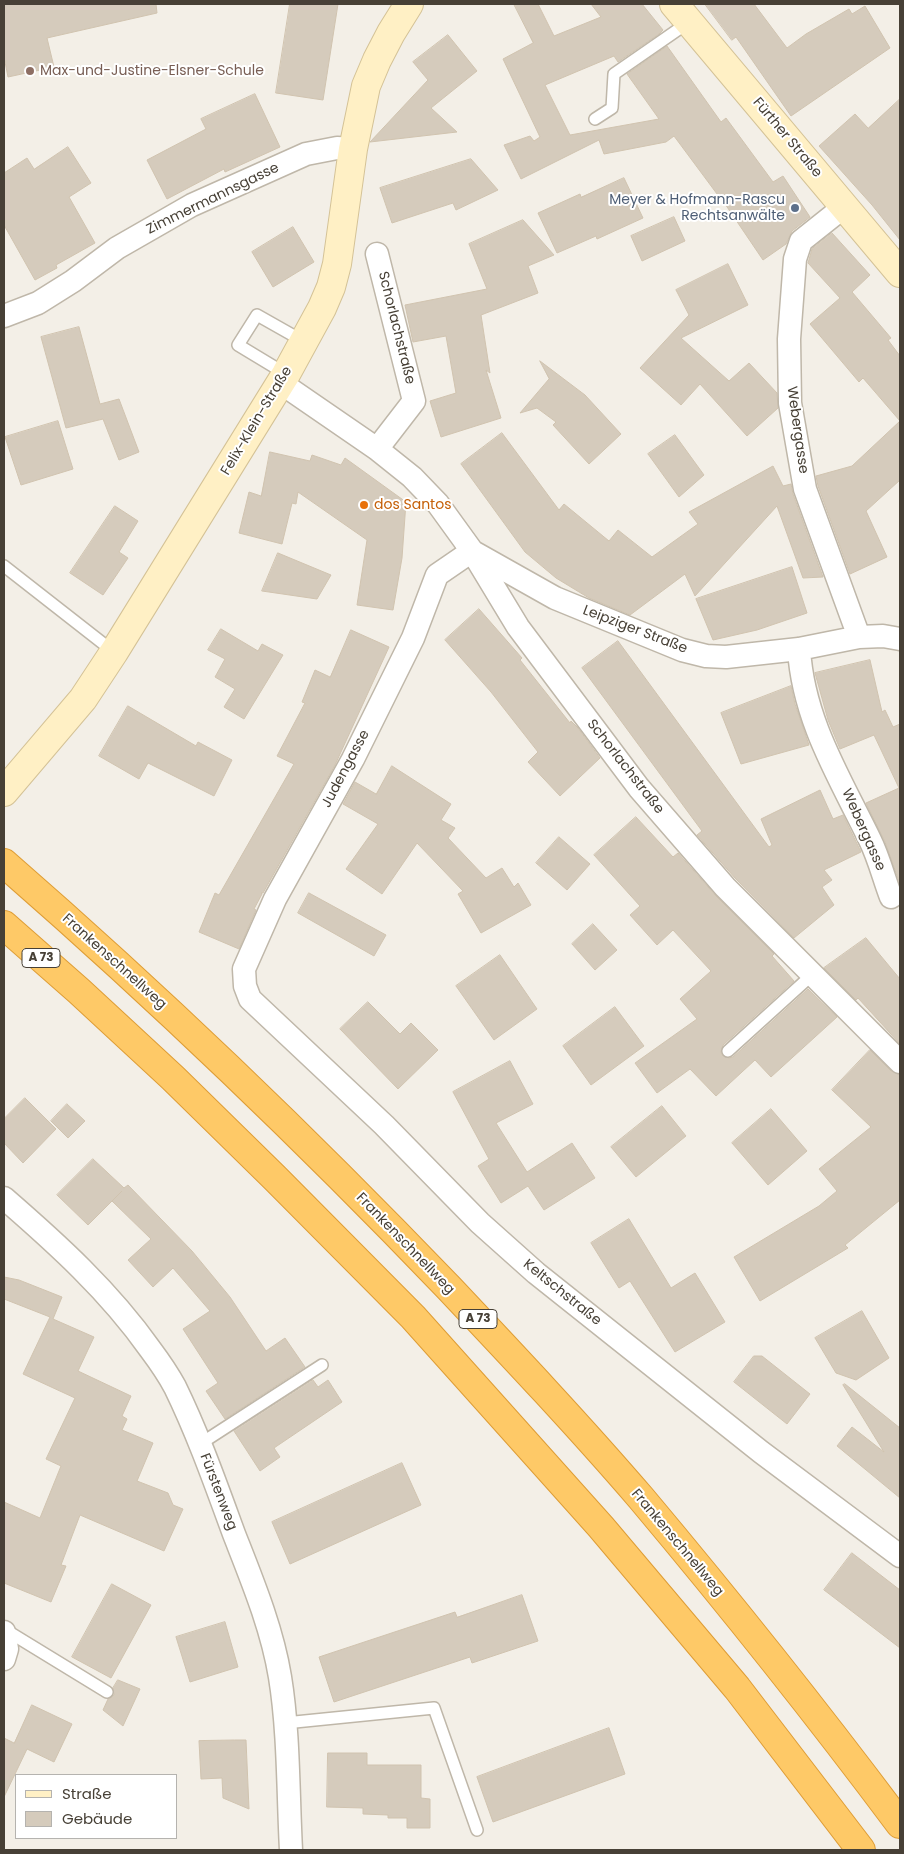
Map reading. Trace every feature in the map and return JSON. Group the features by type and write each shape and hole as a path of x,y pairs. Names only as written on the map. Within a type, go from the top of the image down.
{"highway":[{"name":"Frankenschnellweg","path":"4,863 101,949 277,1113 403,1240 532,1376 640,1497 722,1596 900,1824"},
{"name":"A 73","path":"4,925 173,1078 413,1317 601,1527 737,1688 861,1850"}],"street":[{"name":"Felix-Klein-Straße","path":"9,787 83,699 283,379 304,342 331,287 337,264 353,149 366,86 391,33 409,4"},
{"name":"Fürther Straße","path":"682,13 900,273"},
{"name":"Zimmermannsgasse","path":"4,315 38,303 73,281 117,248 192,206 306,154 337,148 353,149"},
{"name":"Webergasse","path":"845,206 801,241 795,259 789,339 790,402 805,489 859,637"},
{"name":"Schorlachstraße","path":"377,254 414,401 377,449"},
{"name":"Schorlachstraße","path":"283,379 412,477 438,504 472,551 518,627 639,788 725,887 900,1062"},
{"name":"Leipziger Straße","path":"472,551 555,598 682,650 706,656 726,657 799,649 859,637 883,636 900,639"},
{"name":"Judengasse","path":"250,999 245,986 244,969 275,899 357,750 412,638 437,575 472,551"},
{"name":"Webergasse","path":"799,649 805,693 816,731 871,842 891,898"},
{"name":"Keltschstraße","path":"250,999 384,1125 480,1223 536,1273 761,1452 900,1556"},
{"name":"Fürstenweg","path":"4,1198 92,1278 132,1323 174,1386 200,1444 254,1585 274,1650 280,1678 285,1723 291,1850"},
{"path":"4,1630 6,1649 4,1659"}],"lane":[{"path":"595,119 612,108 614,74 682,13"},
{"path":"283,379 238,345 257,315 304,342"},
{"path":"4,566 114,652"},
{"path":"728,1050 813,974"},
{"path":"200,1444 322,1365"},
{"path":"4,1630 107,1692"},
{"path":"285,1723 434,1708 477,1830"}],"building":[{"name":"Max-und-Justine-Elsner-Schule","path":"4,4 156,4 157,13 47,38 54,67 8,77 4,57"},
{"path":"290,4 338,4 323,100 276,93"},
{"path":"514,4 538,4 554,36 601,17 591,4 642,4 663,30 659,34 618,62 614,56 545,85 570,135 659,119 627,74 667,46 721,122 726,118 773,182 783,176 810,217 792,231 786,244 763,260 721,198 674,136 666,142 604,154 599,140 521,179 504,145 530,136 534,141 540,137 503,59 533,43"},
{"path":"705,4 754,4 787,48 806,34 849,9 852,14 865,6 890,48 791,116 736,37 732,40"},
{"path":"448,35 477,71 431,108 457,132 370,142 428,80 413,62"},
{"path":"255,94 280,147 225,172 224,169 167,199 147,160 206,129 201,119"},
{"path":"900,99 900,240 872,205 819,146 855,114 868,128"},
{"path":"68,147 91,183 69,197 95,243 56,265 57,268 35,280 4,225 4,173 27,158 34,169"},
{"path":"471,159 498,190 456,210 453,203 392,223 380,188"},
{"path":"624,178 643,218 597,239 596,236 557,253 538,213 580,194 581,197"},
{"path":"674,217 685,241 642,261 631,236"},
{"path":"523,220 554,255 528,266 538,293 481,315 490,373 486,370 501,418 441,437 430,401 456,393 446,336 413,342 405,305 487,289 469,244"},
{"path":"293,227 314,262 273,287 252,252"},
{"path":"832,233 870,275 852,292 891,338 888,340 900,356 900,421 863,378 859,382 810,324 840,298 808,263 812,249"},
{"path":"728,264 748,305 681,338 729,381 749,363 777,393 778,408 747,436 700,384 681,405 640,368 689,315 676,290"},
{"path":"79,327 100,404 119,399 139,452 119,460 103,419 66,428 41,337"},
{"path":"540,361 585,395 621,434 589,464 553,425 556,422 537,408 520,413 549,379"},
{"path":"58,421 73,469 21,485 5,437"},
{"path":"900,421 900,480 866,511 887,557 850,574 816,476 852,466"},
{"path":"502,433 559,510 564,504 609,541 618,530 652,557 698,524 689,512 773,466 783,486 791,484 823,577 803,578 777,506 695,596 685,574 630,615 589,598 556,578 525,552 461,464"},
{"path":"675,435 704,475 679,497 648,454"},
{"path":"270,452 310,461 312,455 341,465 345,458 406,502 402,558 393,610 357,605 367,540 298,492 296,504 292,503 282,544 239,533 249,492 261,496"},
{"path":"115,506 138,521 119,552 128,558 103,595 70,573"},
{"path":"278,553 331,575 317,599 262,591"},
{"path":"792,567 807,613 757,630 713,640 696,599"},
{"path":"479,609 522,658 520,660 570,723 571,721 578,728 600,758 560,796 528,762 538,752 491,692 445,640"},
{"path":"221,629 258,651 262,644 283,655 244,719 224,707 235,689 215,677 225,659 208,650"},
{"path":"351,630 389,647 335,765 263,893 261,893 254,909 256,910 239,949 199,932 215,893 219,895 294,764 277,756 305,703 302,702 315,670 330,677"},
{"path":"618,641 769,847 772,845 761,819 820,790 833,819 843,815 861,852 824,870 832,880 822,887 834,905 794,938 735,878 697,835 702,831 582,668"},
{"path":"870,660 882,712 885,710 893,727 900,724 900,884 885,842 866,803 899,788 874,735 840,749 828,720 815,673"},
{"path":"791,686 809,745 741,764 721,713"},
{"path":"128,706 196,746 198,742 232,760 214,796 148,763 139,779 99,756"},
{"path":"392,766 451,804 441,820 455,828 448,838 486,878 502,868 514,887 518,883 531,905 481,933 458,894 463,891 417,843 382,894 346,869 378,824 343,804 355,782 376,794"},
{"path":"636,817 673,857 678,853 716,896 774,954 772,956 794,981 723,1045 721,1052 723,1056 733,1057 808,989 837,1017 771,1077 755,1060 716,1096 690,1069 657,1093 635,1063 697,1019 680,999 711,971 673,930 657,945 630,915 640,906 594,855"},
{"path":"559,837 590,864 567,890 536,863"},
{"path":"309,893 386,935 374,956 298,913"},
{"path":"593,924 617,950 595,970 572,944"},
{"path":"866,938 900,979 900,1044 858,998 856,1000 824,968"},
{"path":"500,955 537,1009 494,1040 456,986"},
{"path":"368,1002 400,1034 411,1023 438,1050 398,1089 340,1029"},
{"path":"615,1007 644,1046 591,1085 563,1046"},
{"path":"870,1050 891,1071 900,1075 900,1200 845,1245 848,1248 760,1301 734,1257 819,1206 837,1191 819,1169 871,1127 832,1090"},
{"path":"510,1061 533,1104 496,1123 527,1172 572,1143 595,1178 544,1210 528,1186 501,1203 478,1166 489,1159 453,1092"},
{"path":"25,1098 56,1129 23,1163 4,1143 4,1119"},
{"path":"67,1104 85,1121 68,1138 51,1121"},
{"path":"662,1106 686,1136 636,1177 611,1147"},
{"path":"771,1109 807,1151 768,1185 732,1143"},
{"path":"93,1159 124,1188 128,1185 192,1251 230,1297 266,1351 285,1338 305,1367 225,1419 206,1391 218,1383 183,1329 210,1311 173,1268 153,1287 128,1260 151,1239 112,1201 88,1225 57,1195"},
{"path":"629,1219 671,1288 695,1273 725,1322 675,1352 630,1281 619,1288 591,1243"},
{"path":"4,1277 19,1280 62,1297 53,1319 94,1337 78,1371 131,1396 122,1416 127,1419 122,1430 153,1443 137,1481 168,1493 173,1505 183,1509 164,1551 80,1515 61,1565 66,1566 51,1602 4,1583 4,1502 40,1518 61,1466 46,1459 75,1398 23,1374 50,1317 4,1299"},
{"path":"862,1311 889,1358 856,1380 836,1373 815,1338"},
{"path":"754,1356 762,1356 810,1394 787,1424 734,1382"},
{"path":"313,1380 318,1387 328,1380 342,1402 274,1448 280,1457 260,1471 234,1431"},
{"path":"845,1384 900,1428 900,1498 837,1446 852,1427 884,1452 843,1385"},
{"path":"402,1463 421,1505 290,1564 272,1522"},
{"path":"852,1553 900,1590 900,1648 824,1590"},
{"path":"112,1584 151,1605 111,1678 72,1657"},
{"path":"522,1595 538,1641 472,1663 470,1657 334,1702 319,1657 455,1612 457,1617"},
{"path":"225,1622 238,1667 190,1682 176,1637"},
{"path":"118,1680 140,1689 123,1726 103,1710 108,1699 114,1695 113,1688"},
{"path":"32,1705 72,1724 54,1762 27,1749 4,1797 4,1738 14,1743"},
{"path":"609,1728 625,1774 493,1822 477,1777"},
{"path":"246,1740 249,1809 223,1798 222,1778 201,1779 199,1741"},
{"path":"328,1753 367,1753 367,1765 421,1765 421,1798 430,1799 430,1828 407,1828 407,1818 388,1818 388,1815 363,1814 363,1808 327,1807"}],"place":[{"name":"Max-und-Justine-Elsner-Schule","path":"30,71"},
{"name":"Meyer & Hofmann-Rascu Rechtsanwälte","path":"795,208"},
{"name":"dos Santos","path":"364,505"}]}
